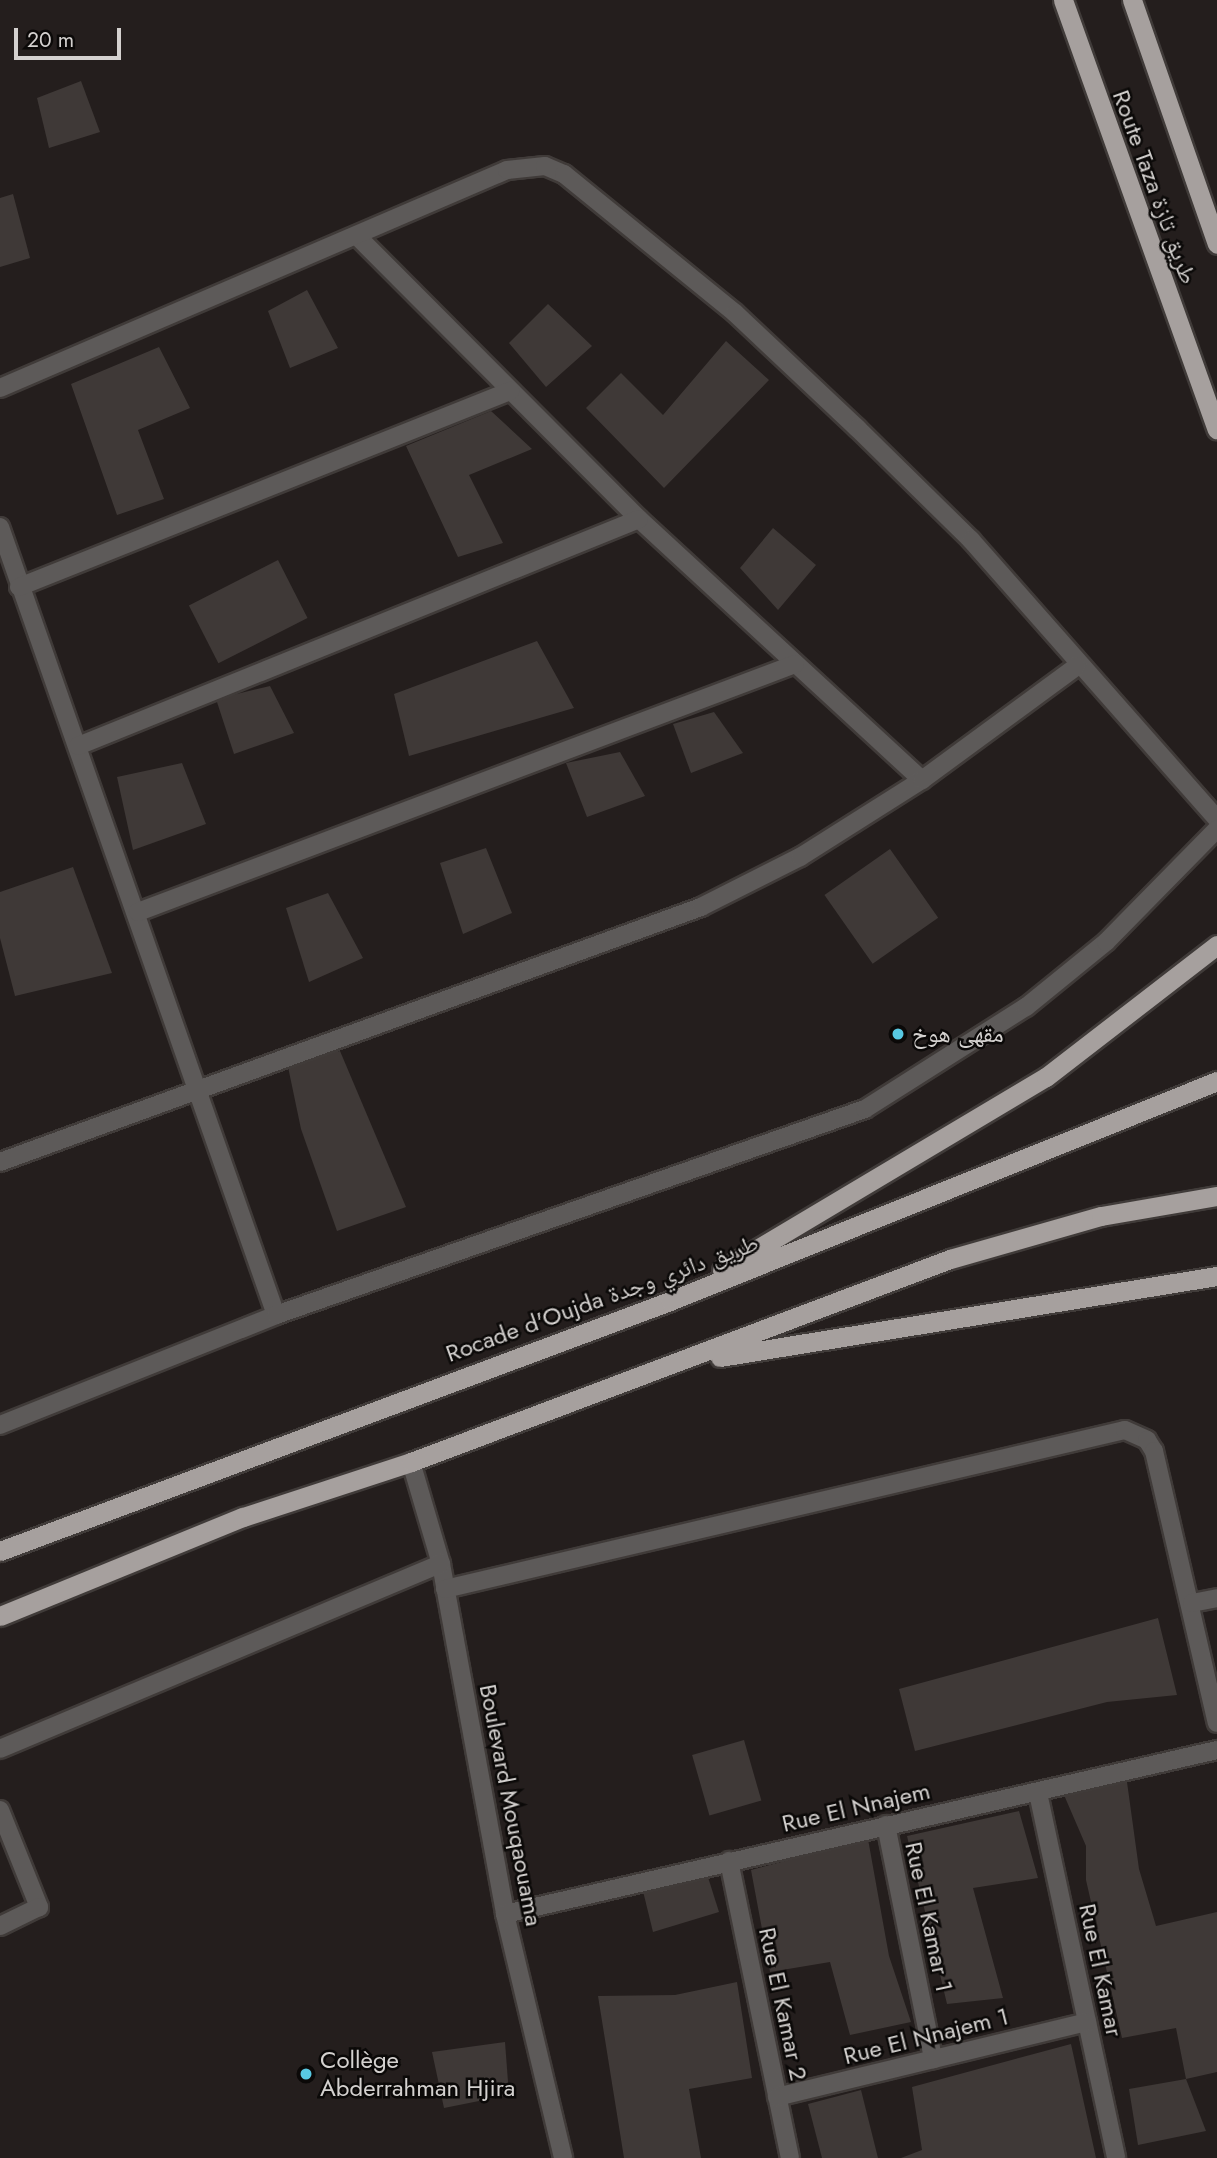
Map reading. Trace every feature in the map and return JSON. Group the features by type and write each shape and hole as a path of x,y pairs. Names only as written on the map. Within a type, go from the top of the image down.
{"highway":[{"name":"Route Taza طريق تازة","path":"1063,0 1217,429"},
{"name":"Route Taza طريق تازة","path":"1132,0 1217,244"},
{"path":"670,1301 1046,1077 1217,945"},
{"name":"Rocade d'Oujda طريق دائري وجدة","path":"0,1551 670,1301 1197,1095 1217,1081"},
{"path":"0,1616 243,1517 411,1462 678,1364 950,1259 1101,1216 1217,1196"},
{"path":"678,1364 1217,1276"}],"street":[{"path":"0,388 358,237 508,170 530,165 564,174 735,313 858,428 971,540 1077,666 1217,819"},
{"path":"358,237 639,519 922,780"},
{"path":"19,587 510,391"},
{"path":"78,746 639,519"},
{"path":"0,527 19,587 200,1088 276,1315"},
{"path":"138,912 794,664"},
{"path":"0,1162 701,907 800,856 922,780 1077,666"},
{"path":"0,1425 276,1315 865,1109 1026,1007 1106,942 1217,829"},
{"path":"445,1589 1125,1430 1147,1440 1154,1451 1192,1603 1217,1723"},
{"name":"Boulevard Mouqaouama","path":"411,1462 441,1564 505,1914 563,2158"},
{"path":"0,1749 441,1564"},
{"path":"1192,1603 1217,1598"},
{"name":"Rue El Nnajem","path":"505,1914 1217,1750"},
{"name":"Rue El Kamar","path":"1038,1793 1116,2158"},
{"path":"0,1810 39,1907 0,1926"},
{"name":"Rue El Kamar 1","path":"886,1825 933,2059"},
{"name":"Rue El Kamar 2","path":"729,1861 790,2158"},
{"name":"Rue El Nnajem 1","path":"777,2097 1087,2022"}],"building":[{"path":"81,81 100,132 49,148 37,98"},
{"path":"13,194 30,258 0,267 0,198"},
{"path":"307,290 338,348 290,368 268,311"},
{"path":"548,304 592,346 546,387 509,343"},
{"path":"726,341 769,380 664,488 586,408 621,373 663,415"},
{"path":"159,347 190,408 138,430 164,499 117,515 71,384"},
{"path":"491,411 532,449 469,475 503,543 458,557 406,446"},
{"path":"773,528 816,565 778,610 740,568"},
{"path":"278,560 308,618 218,663 189,605"},
{"path":"537,641 574,708 409,756 394,694"},
{"path":"270,686 294,733 234,754 216,699"},
{"path":"714,712 743,753 691,773 673,724"},
{"path":"620,752 645,796 587,817 566,763"},
{"path":"182,763 206,824 133,850 117,777"},
{"path":"486,848 512,913 463,934 440,863"},
{"path":"890,849 938,918 873,964 824,895"},
{"path":"73,867 112,973 15,996 0,938 0,892"},
{"path":"328,893 363,958 309,982 286,908"},
{"path":"340,1051 406,1207 337,1231 301,1129 287,1062"},
{"path":"1158,1618 1177,1695 1107,1702 915,1751 899,1689"},
{"path":"744,1740 761,1801 709,1815 692,1755"},
{"path":"1127,1782 1139,1869 1156,1926 1217,1912 1217,2072 1186,2079 1176,2028 1122,2038 1086,1880 1086,1846 1064,1795"},
{"path":"1019,1811 1038,1878 973,1888 1003,1998 947,2004 907,1836"},
{"path":"868,1839 889,1956 911,2022 850,2035 830,1962 770,1972 751,1870"},
{"path":"707,1874 719,1912 653,1932 642,1887"},
{"path":"737,1982 752,2078 689,2089 701,2158 624,2158 598,1996 675,1995"},
{"path":"505,2042 509,2095 444,2108 432,2052"},
{"path":"1071,2044 1096,2158 901,2158 922,2150 912,2087"},
{"path":"1186,2079 1206,2131 1138,2145 1129,2089"},
{"path":"861,2090 878,2158 822,2158 808,2104"}],"place":[{"name":"مقهى هوخ","path":"898,1034"},
{"name":"Collège Abderrahman Hjira","path":"306,2074"}]}
